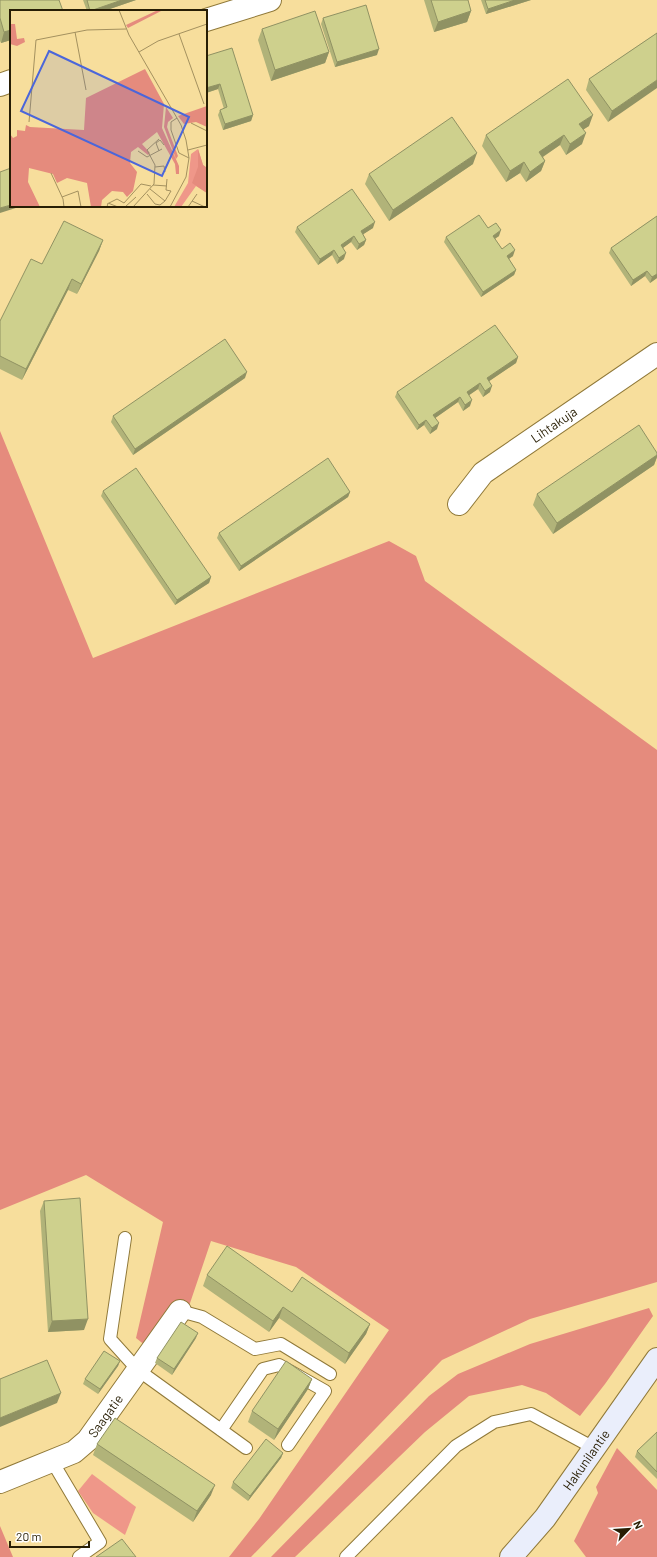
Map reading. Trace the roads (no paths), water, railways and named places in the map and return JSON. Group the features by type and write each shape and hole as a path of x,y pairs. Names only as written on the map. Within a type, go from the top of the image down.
{"street":[{"path":"207,20 270,0"},
{"path":"0,85 10,81"},
{"name":"Lihtakuja","path":"459,504 483,473 657,354"},
{"name":"Saagatie","path":"0,1482 74,1452 88,1440 180,1311"},
{"name":"Hakunilantie","path":"511,1557 545,1518 657,1359"}],"lane":[{"path":"125,1238 110,1339 138,1370 246,1448"},
{"path":"180,1311 202,1317 255,1349 281,1344 330,1374"},
{"path":"221,1430 263,1369 279,1364 325,1391 288,1446"},
{"path":"346,1557 456,1446 494,1422 531,1414 594,1448"},
{"path":"52,1461 100,1542 79,1557"}]}
